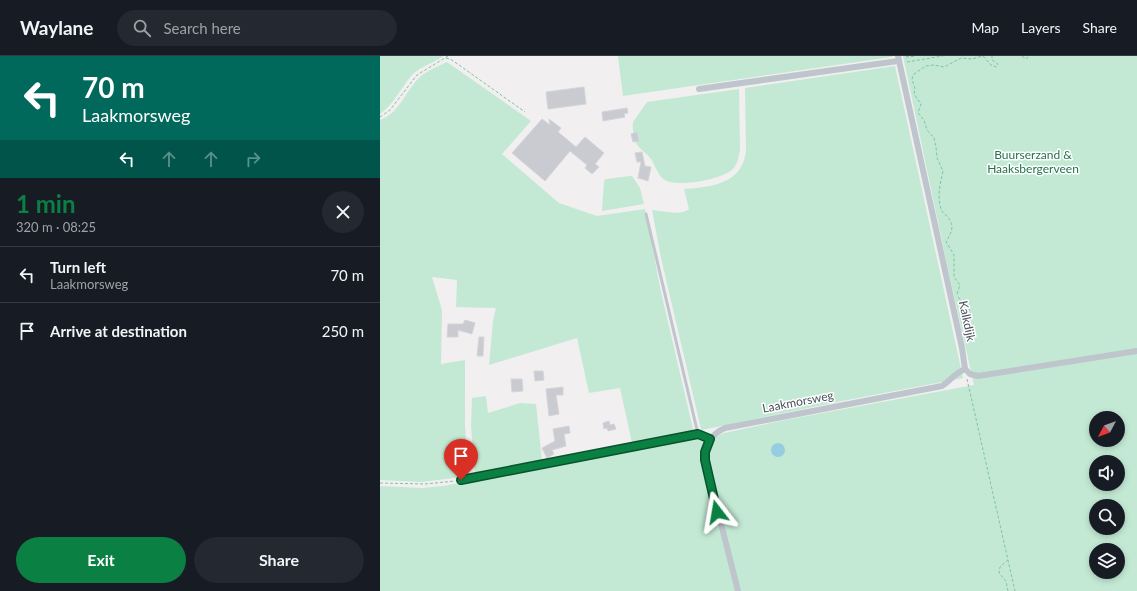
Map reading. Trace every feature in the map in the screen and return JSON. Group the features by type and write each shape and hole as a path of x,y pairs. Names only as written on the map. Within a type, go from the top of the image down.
{"street":[{"path":"699,89 898,59"},
{"name":"Kalkdijk","path":"898,59 962,348 965,369"},
{"path":"965,369 970,374 978,376 1137,351"},
{"name":"Laakmorsweg","path":"710,439 714,434 725,428 942,386 957,372 965,369"},
{"path":"461,480 698,434 710,439 705,452 705,460 738,591"}],"lane":[{"path":"646,214 698,434"}],"path":[{"path":"380,117 390,110 417,75 448,56"},
{"path":"898,59 916,56"},
{"path":"898,59 906,62 944,56"},
{"path":"965,336 971,315 970,310 958,297 957,294 960,285 954,277 954,255 946,242 952,234 952,227 941,209 939,197 939,187 944,171 937,158 934,138 928,130 924,120 918,113 921,104 914,94 915,89 912,79 914,74 926,66 934,64 944,67 961,58 972,59 982,56 991,65 997,67 998,64 992,60 992,56"},
{"path":"1022,56 1026,59 1029,56"},
{"path":"446,58 452,60 525,112"},
{"path":"965,369 1015,591"},
{"path":"380,483 425,484 461,480"},
{"path":"1008,559 1000,567 999,573 1006,581 1008,591"}],"green space":[{"path":"380,56 443,56 422,67 411,76 389,106 380,114"},
{"path":"618,56 892,56 892,57 623,96"},
{"name":"Buurserzand & Haaksbergerveen","path":"903,56 1137,56 1137,591 380,591 380,486 422,488 444,486 696,437 701,437 702,439 785,420 974,385"},
{"path":"447,62 531,121 502,154 559,203 597,216 645,209 661,292 693,429 691,431 632,443 620,388 589,393 577,338 489,365 493,321 496,308 456,307 457,280 432,277 442,310 441,364 465,360 465,427 469,476 422,482 380,480 380,120 391,113 401,103 420,77"},
{"path":"895,66 963,378 702,430 661,258 652,210 672,212 686,211 689,209 684,189 705,187 724,182 739,170 744,161 746,150 745,88"},
{"path":"739,89 740,150 734,168 722,176 702,181 673,183 661,177 653,162 636,143 634,136 633,122 647,102"},
{"path":"632,176 640,188 644,204 602,211 604,181 606,179"},
{"path":"486,396 488,413 520,403 536,404 542,461 475,475 471,426 472,398"}],"water":[{"path":"778,443 783,445 785,450 783,455 778,457 773,455 771,450 773,445"}],"building":[{"path":"584,87 586,104 548,109 546,92"},
{"path":"627,108 628,113 624,114 625,117 603,121 602,112"},
{"path":"542,119 550,125 549,119 561,128 558,132 576,147 585,137 604,153 595,164 599,167 592,174 585,168 587,165 570,151 545,181 512,153"},
{"path":"637,132 639,141 633,142 631,134"},
{"path":"642,152 645,166 651,167 648,181 638,178 641,162 637,162 635,153"},
{"path":"465,320 475,323 472,334 458,330 458,337 447,337 448,324 463,324"},
{"path":"479,337 484,337 483,356 477,356"},
{"path":"534,371 543,371 544,380 535,381"},
{"path":"511,379 522,379 523,391 512,392"},
{"path":"563,387 563,395 556,395 559,414 549,416 546,389"},
{"path":"609,421 610,425 614,424 616,429 608,431 607,428 604,429 603,423"},
{"path":"569,426 570,433 564,434 566,446 552,450 554,454 547,458 542,448 555,441 553,429"}],"route":[{"path":"461,480 698,434 710,439 705,452 705,460 717,512"}]}
